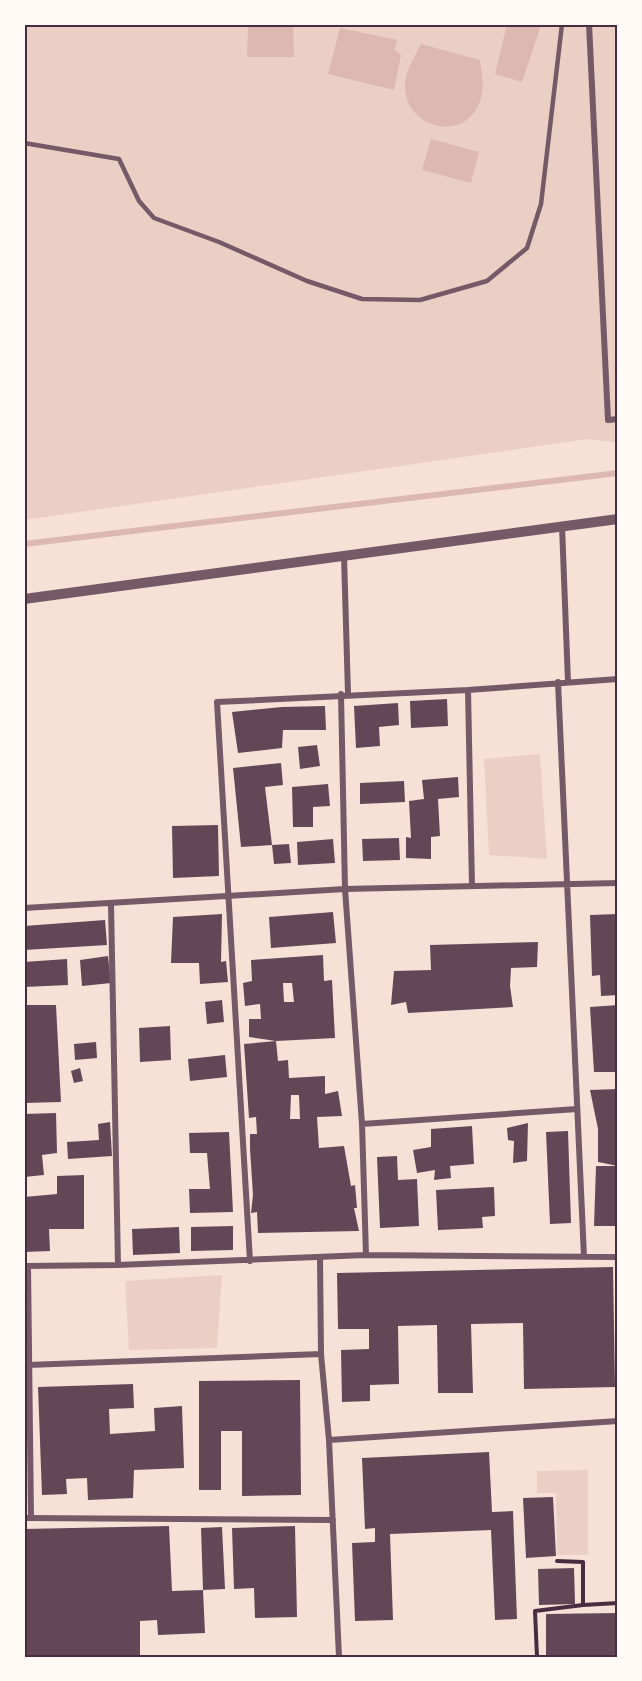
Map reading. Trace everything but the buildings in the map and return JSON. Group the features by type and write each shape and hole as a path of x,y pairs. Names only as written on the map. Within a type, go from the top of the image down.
{"street":[{"path":"589,24 608,420 618,419"},
{"path":"24,598 618,519"},
{"path":"562,526 568,682"},
{"path":"344,556 345,889 362,1124 366,1256"},
{"path":"250,1261 217,702 344,694 468,690 618,679"},
{"path":"558,682 584,1257"},
{"path":"468,690 472,886"},
{"path":"24,908 345,889 618,883"},
{"path":"111,904 118,1265"},
{"path":"362,1124 577,1109"},
{"path":"333,1520 28,1518 26,1266 366,1256 618,1257"},
{"path":"320,1257 321,1354 329,1440 339,1657"},
{"path":"28,1365 321,1354"},
{"path":"329,1440 618,1421"}],"lane":[{"path":"24,143 42,144 118,159 139,201 154,218 219,242 307,282 362,299 420,300 488,281 527,248 541,204 562,24"}],"path":[{"path":"557,1562 583,1562 583,1605"},
{"path":"537,1657 536,1611 583,1605 617,1605"}],"shaded area":[{"path":"24,24 618,24 618,443 588,439 24,520"},
{"path":"248,24 293,24 294,57 247,57"},
{"path":"507,24 541,25 522,82 495,74"},
{"path":"340,28 397,40 395,50 401,55 394,90 328,74"},
{"path":"421,44 480,60 483,81 482,96 472,115 462,123 449,127 436,125 423,120 413,111 407,98 405,83 411,63"},
{"path":"431,139 479,152 471,183 422,170"},
{"path":"540,754 547,859 489,855 484,759"},
{"path":"222,1275 217,1348 129,1350 125,1281"},
{"path":"588,1470 588,1555 557,1555 556,1493 537,1493 537,1471"}],"waterway":[{"path":"24,544 618,473"}]}
